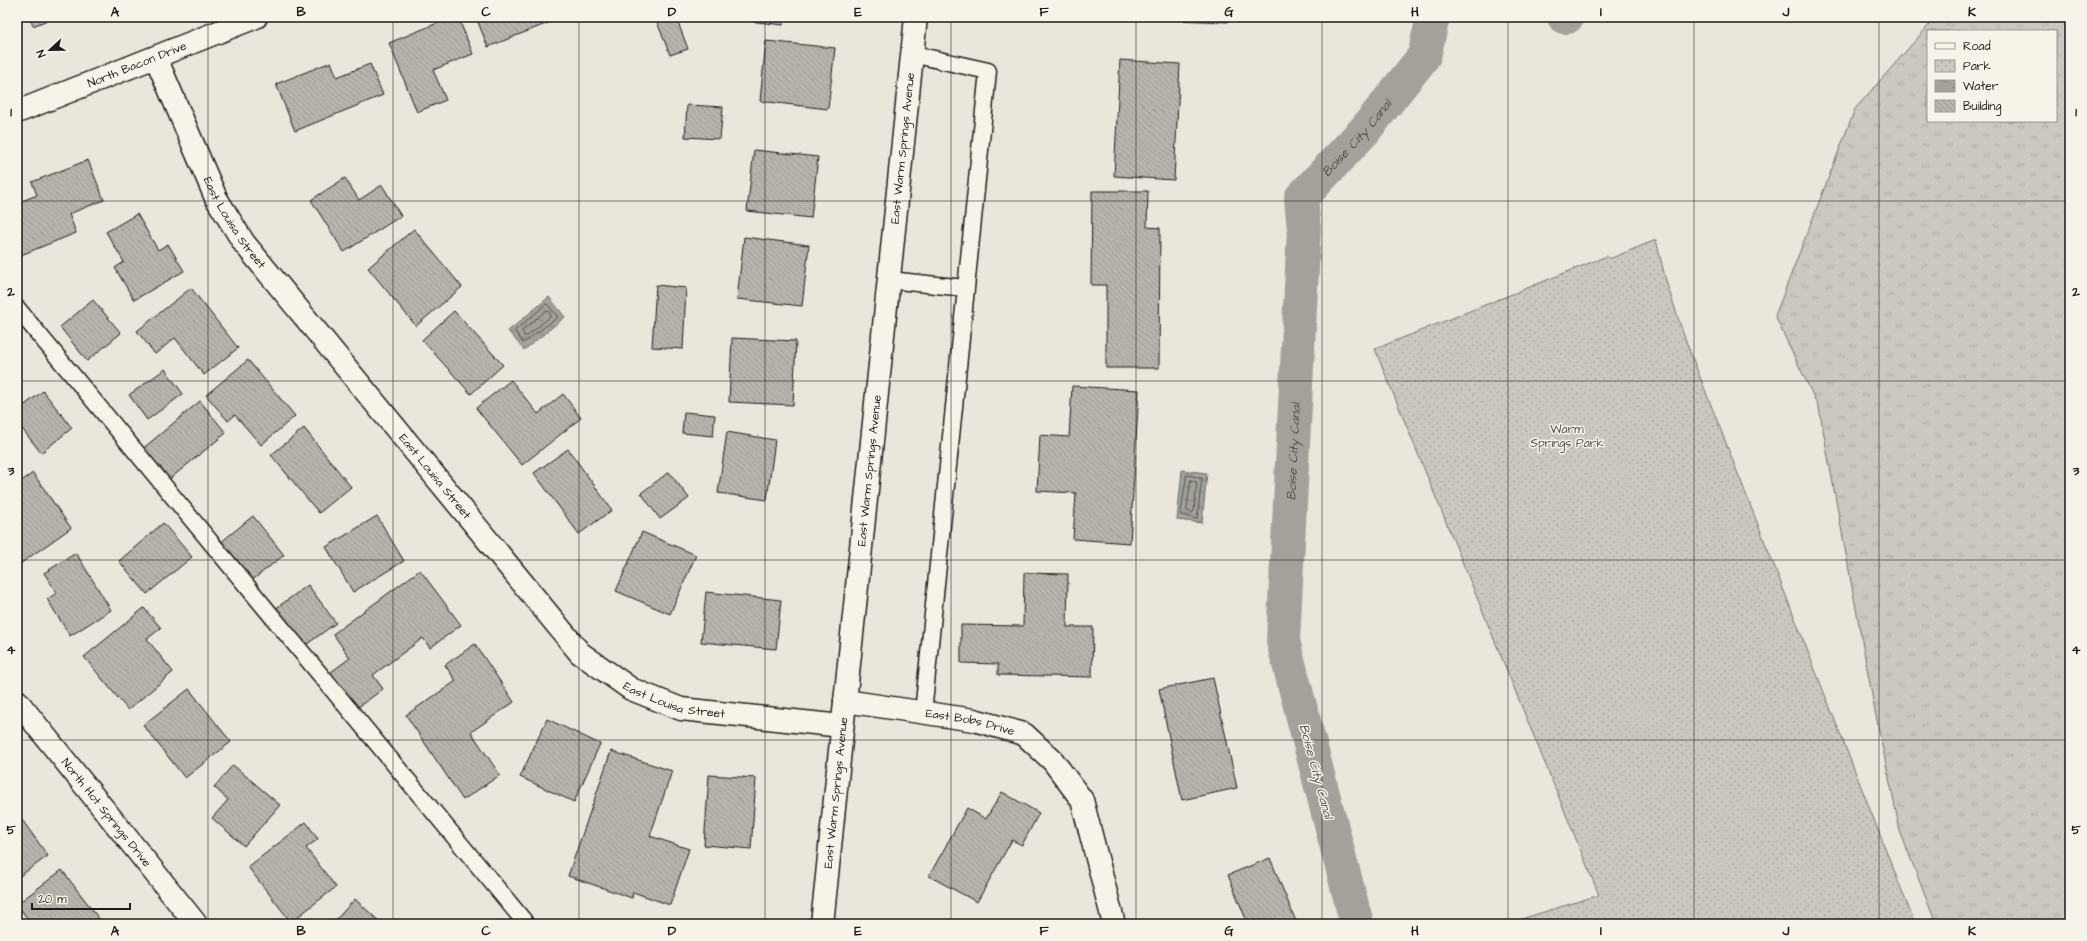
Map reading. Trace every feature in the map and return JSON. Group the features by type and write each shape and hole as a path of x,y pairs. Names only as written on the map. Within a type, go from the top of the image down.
{"street":[{"name":"North Bacon Drive","path":"17,112 256,17"},
{"name":"East Warm Springs Avenue","path":"822,924 916,17"},
{"name":"East Louisa Street","path":"156,58 216,198 244,243 580,653 631,688 681,709 842,726"},
{"name":"North Hot Springs Drive","path":"17,701 196,924"},
{"name":"East Bobs Drive","path":"845,701 974,720 1024,734 1053,761 1082,800 1114,924"}],"lane":[{"path":"912,54 988,71 923,713"},
{"path":"889,280 965,288"},
{"path":"17,308 524,920 524,924"}],"green space":[{"path":"1936,17 2070,17 2070,924 1936,924 1900,831 1874,706 1819,408 1775,316 1855,109"},
{"name":"Warm Springs Park","path":"1656,240 1666,281 1685,339 1915,924 1505,924 1599,895 1375,349 1607,256 1609,259"}],"water":[{"path":"549,297 565,317 524,350 508,331"},
{"path":"1182,470 1207,473 1202,523 1177,520"}],"building":[{"path":"29,17 55,17 33,26"},
{"path":"452,17 458,17 473,54 433,70 446,100 417,112 389,43"},
{"path":"476,17 557,17 558,19 488,47"},
{"path":"655,17 676,17 688,49 670,55"},
{"path":"740,17 784,17 783,25 740,20"},
{"path":"1175,17 1228,17 1228,22 1175,20"},
{"path":"766,41 835,48 828,109 760,101"},
{"path":"1120,60 1180,64 1174,180 1114,176"},
{"path":"331,62 337,77 370,64 383,95 295,131 276,84"},
{"path":"687,105 723,107 720,139 685,137"},
{"path":"754,150 818,157 811,218 747,211"},
{"path":"88,160 104,200 69,214 76,233 21,255 17,246 17,203 37,195 32,182"},
{"path":"345,178 359,200 382,185 401,216 344,252 311,200"},
{"path":"1092,191 1148,191 1147,227 1160,228 1159,368 1106,368 1106,285 1091,285"},
{"path":"137,214 158,250 168,244 184,271 134,300 115,268 124,262 106,232"},
{"path":"414,229 462,287 416,326 368,268"},
{"path":"744,237 809,245 802,306 737,299"},
{"path":"656,285 686,288 683,349 652,347"},
{"path":"191,288 238,348 204,375 175,338 155,354 137,331"},
{"path":"93,300 121,333 87,361 60,327"},
{"path":"454,311 503,365 471,394 422,340"},
{"path":"732,338 796,341 793,405 729,402"},
{"path":"248,360 295,416 261,445 235,415 228,421 206,395"},
{"path":"165,369 183,394 147,420 129,395"},
{"path":"511,380 538,414 563,394 581,418 522,465 476,408"},
{"path":"1072,386 1139,390 1130,543 1073,539 1076,493 1037,491 1040,435 1069,437"},
{"path":"43,391 72,428 41,453 17,422 17,411"},
{"path":"200,401 226,433 166,482 140,451"},
{"path":"684,412 715,415 713,436 682,433"},
{"path":"304,428 351,487 319,513 271,455"},
{"path":"727,432 775,440 767,500 718,493"},
{"path":"568,449 612,510 579,534 534,473"},
{"path":"669,472 689,498 660,519 641,493"},
{"path":"33,473 71,528 17,566 17,484"},
{"path":"253,516 284,555 251,581 220,543"},
{"path":"377,516 404,561 353,592 326,547"},
{"path":"163,523 192,557 147,594 119,561"},
{"path":"642,532 696,555 670,614 616,591"},
{"path":"76,553 111,610 70,636 47,599 57,593 44,573"},
{"path":"420,570 461,625 430,648 423,638 373,675 383,689 357,708 331,672 350,658 333,634"},
{"path":"1024,573 1068,574 1067,627 1093,627 1092,677 998,675 998,664 961,663 961,625 1023,626"},
{"path":"308,585 336,623 303,647 275,609"},
{"path":"706,592 781,600 776,649 701,642"},
{"path":"144,608 161,628 147,639 173,672 128,710 84,657"},
{"path":"475,644 514,702 471,732 500,775 463,800 406,715 456,681 445,665"},
{"path":"1213,678 1237,788 1182,800 1159,689"},
{"path":"189,689 231,742 185,778 143,725"},
{"path":"547,719 600,744 574,802 520,777"},
{"path":"611,751 672,771 650,836 689,849 670,905 633,892 632,898 568,876"},
{"path":"233,765 280,805 244,846 212,818 228,800 214,787"},
{"path":"709,775 756,778 751,849 704,845"},
{"path":"1002,792 1039,813 1022,845 1012,840 977,902 929,876 967,808 986,819"},
{"path":"17,813 48,856 17,878"},
{"path":"306,822 318,839 306,848 336,887 291,922 248,867"},
{"path":"1270,858 1297,924 1248,924 1228,875"},
{"path":"62,870 103,924 31,924 17,904"},
{"path":"355,899 382,924 332,924"}],"waterway":[{"name":"Boise City Canal","path":"1357,924 1283,641 1304,229 1301,198 1365,130 1424,56 1433,17"}]}
